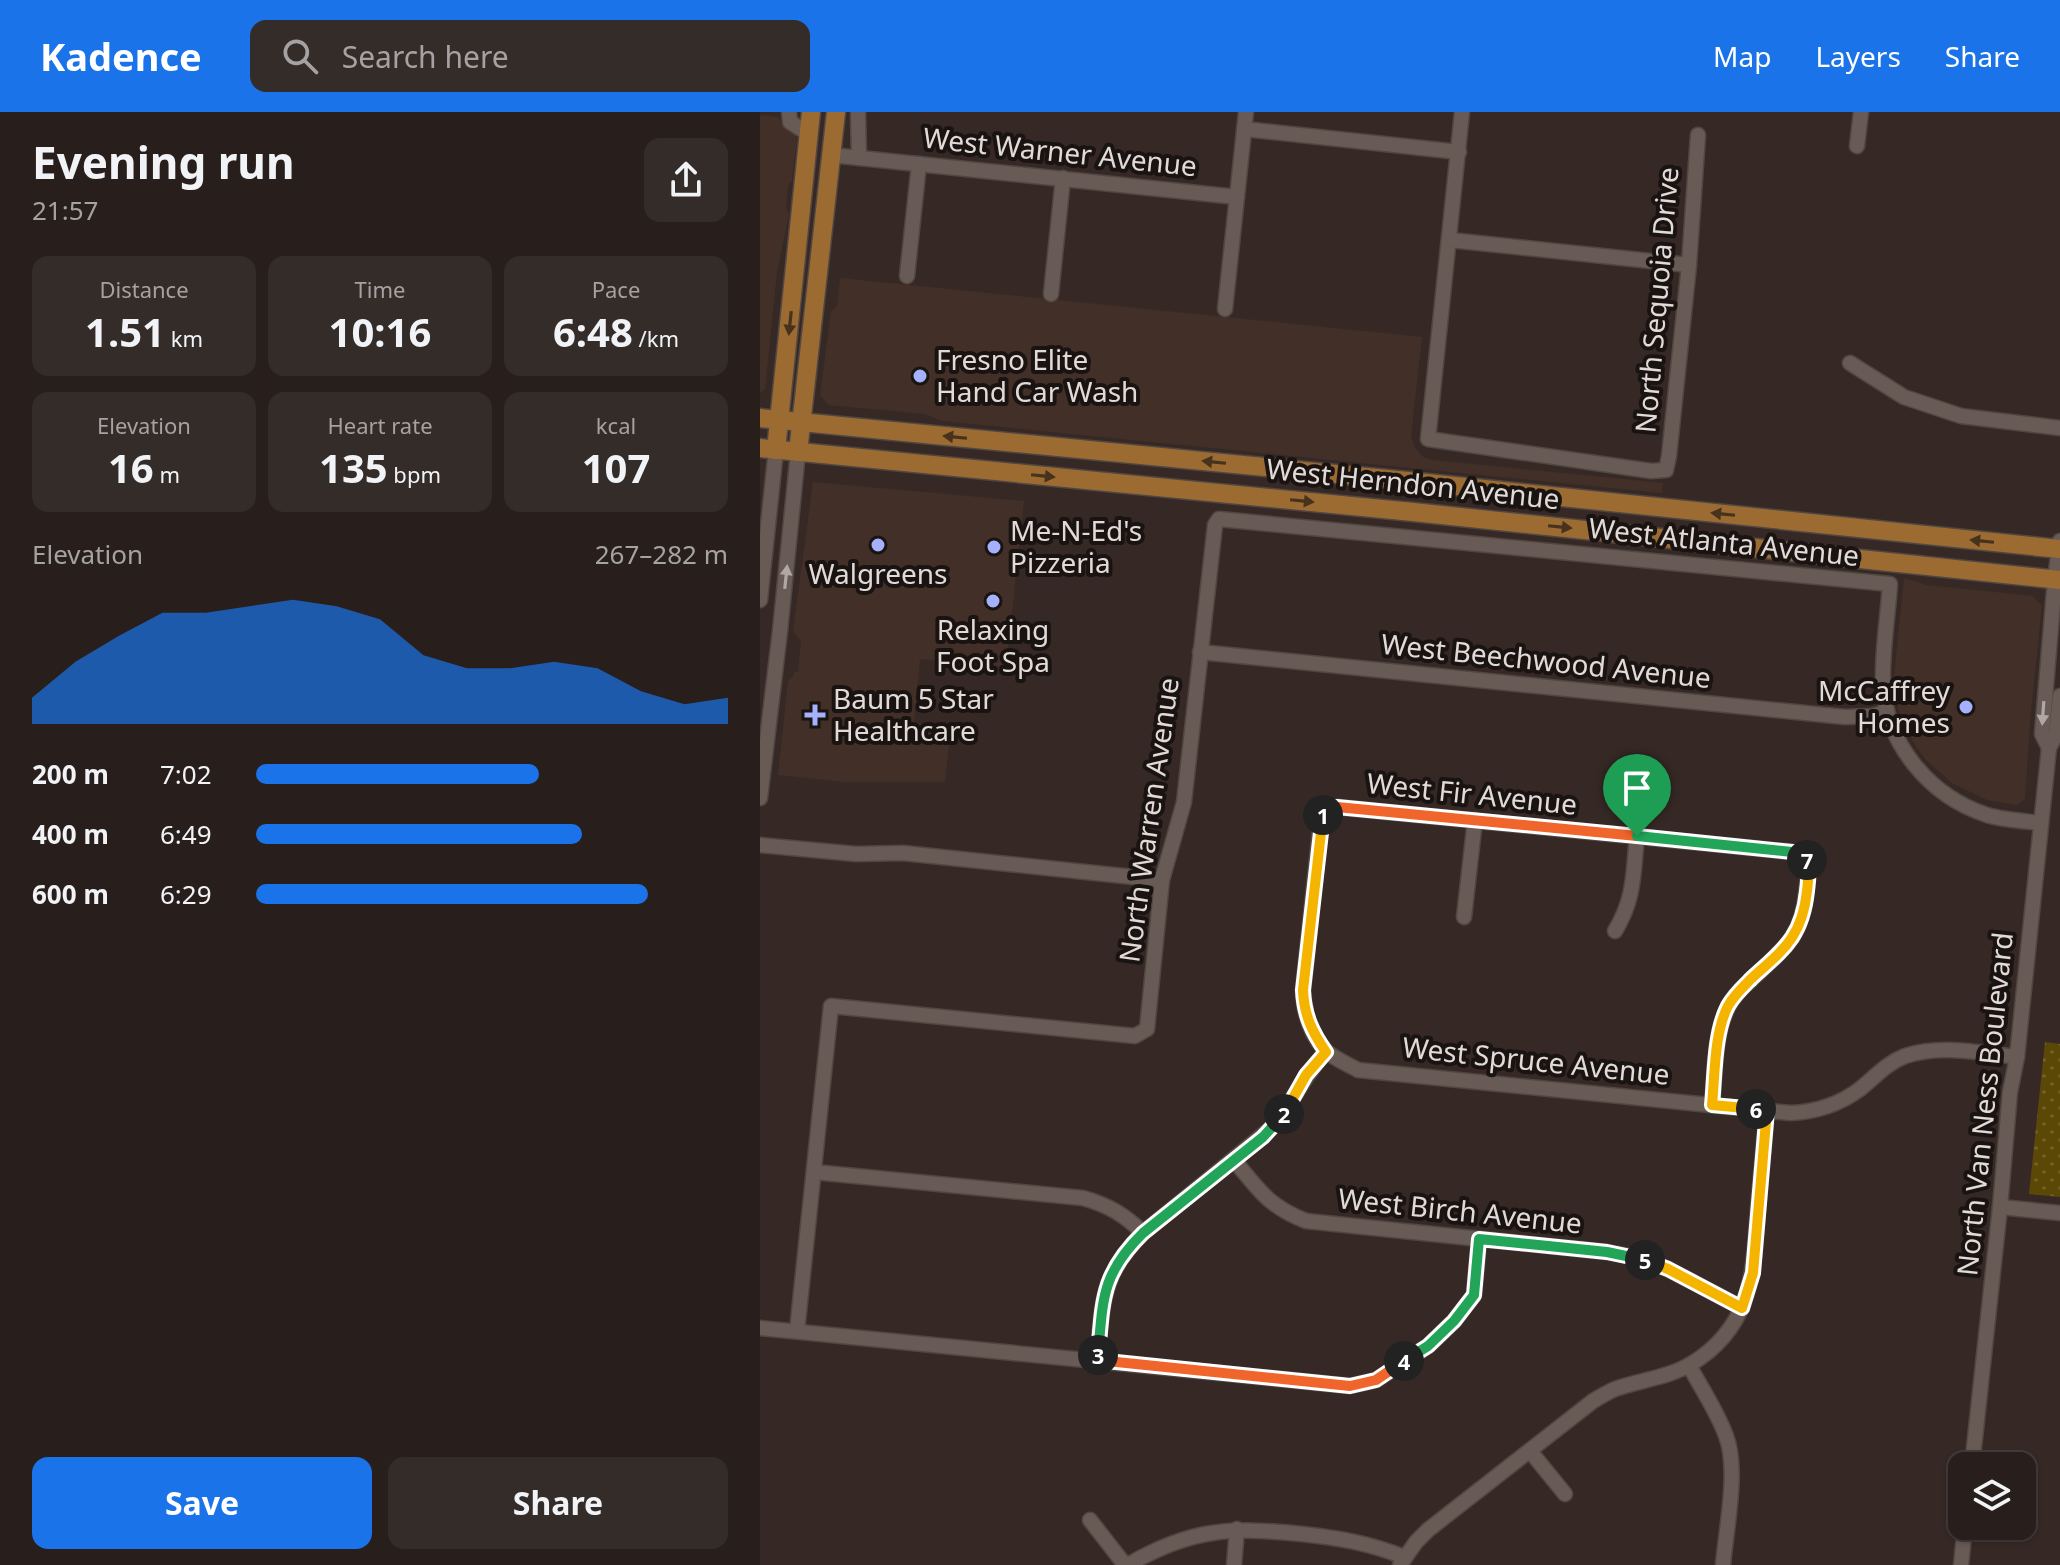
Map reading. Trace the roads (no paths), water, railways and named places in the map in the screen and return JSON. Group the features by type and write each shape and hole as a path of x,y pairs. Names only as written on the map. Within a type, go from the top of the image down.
{"main road":[{"path":"768,449 803,202 811,112"},
{"path":"823,112 820,144 825,154 831,155"},
{"path":"798,452 836,112"},
{"path":"808,159 817,168 815,203 822,234"},
{"path":"803,202 810,225 806,264 808,284 810,292 816,295"},
{"name":"West Herndon Avenue","path":"770,419 2060,549"},
{"name":"West Herndon Avenue","path":"768,449 2058,579"}],"street":[{"path":"789,112 790,122 809,134"},
{"path":"858,112 859,158"},
{"path":"1225,309 1246,112"},
{"path":"1462,112 1450,240 1689,265"},
{"path":"1857,146 1861,112"},
{"path":"1244,129 1459,152"},
{"name":"North Sequoia Drive","path":"1450,240 1428,439 1651,471 1666,470 1689,265 1698,135"},
{"name":"West Warner Avenue","path":"831,155 1237,197"},
{"path":"907,276 919,164"},
{"path":"1051,294 1063,178"},
{"path":"1850,363 1904,397 1961,416 2060,428"},
{"path":"760,600 768,449"},
{"path":"760,798 798,452"},
{"name":"West Atlanta Avenue","path":"1219,519 1890,584 1883,668 1887,712"},
{"name":"North Warren Avenue","path":"814,1172 831,1006 1135,1036 1147,1029 1162,880 1184,802 1215,525 1219,519"},
{"name":"North Van Ness Boulevard","path":"2054,748 2042,734 2060,541"},
{"name":"West Beechwood Avenue","path":"1200,652 1845,717 1887,712"},
{"name":"North Van Ness Boulevard","path":"1974,1452 2010,1092 2017,1057 2041,823 2060,696"},
{"path":"1887,712 1904,751 1930,782 1947,796 1988,815 2041,823"},
{"name":"West Fir Avenue","path":"1326,1052 1313,1034 1303,1004 1321,821 1325,810 1337,807 1475,820 1792,852 1805,856 1809,868 1802,922 1786,947 1737,993 1723,1019 1712,1105"},
{"path":"1464,917 1475,820"},
{"path":"1615,931 1631,895 1637,836"},
{"path":"760,845 856,854 903,853 1162,880"},
{"name":"West Spruce Avenue","path":"1326,1052 1358,1070 1805,1112 1832,1105 1858,1090 1887,1066 1921,1052 1958,1050 2017,1057"},
{"path":"1097,1360 1103,1303 1110,1276 1127,1249 1275,1125 1306,1075 1326,1052"},
{"path":"1090,1520 1127,1565 1182,1539 1237,1529 1366,1543 1402,1561 1428,1530 1593,1401 1613,1390 1670,1374 1689,1365 1719,1343 1742,1308 1753,1273 1767,1110"},
{"name":"West Birch Avenue","path":"1234,1160 1266,1199 1290,1215 1306,1221 1607,1252 1639,1258 1668,1269 1742,1308"},
{"path":"797,1331 814,1172 1083,1198 1117,1210 1143,1233"},
{"path":"2000,1207 2060,1213"},
{"path":"760,1328 1350,1386 1376,1380 1428,1346 1454,1321 1474,1295 1479,1239"},
{"path":"1689,1365 1721,1424 1731,1454 1723,1565"},
{"path":"1530,1451 1565,1494"},
{"path":"1234,1565 1237,1529"},
{"path":"1961,1565 1964,1540"}],"place":[{"name":"Fresno Elite Hand Car Wash","path":"920,376"},
{"name":"Walgreens","path":"878,545"},
{"name":"Me-N-Ed's Pizzeria","path":"994,547"},
{"name":"Relaxing Foot Spa","path":"993,601"},
{"name":"McCaffrey Homes","path":"1966,707"},
{"name":"Baum 5 Star Healthcare","path":"815,715"}]}
